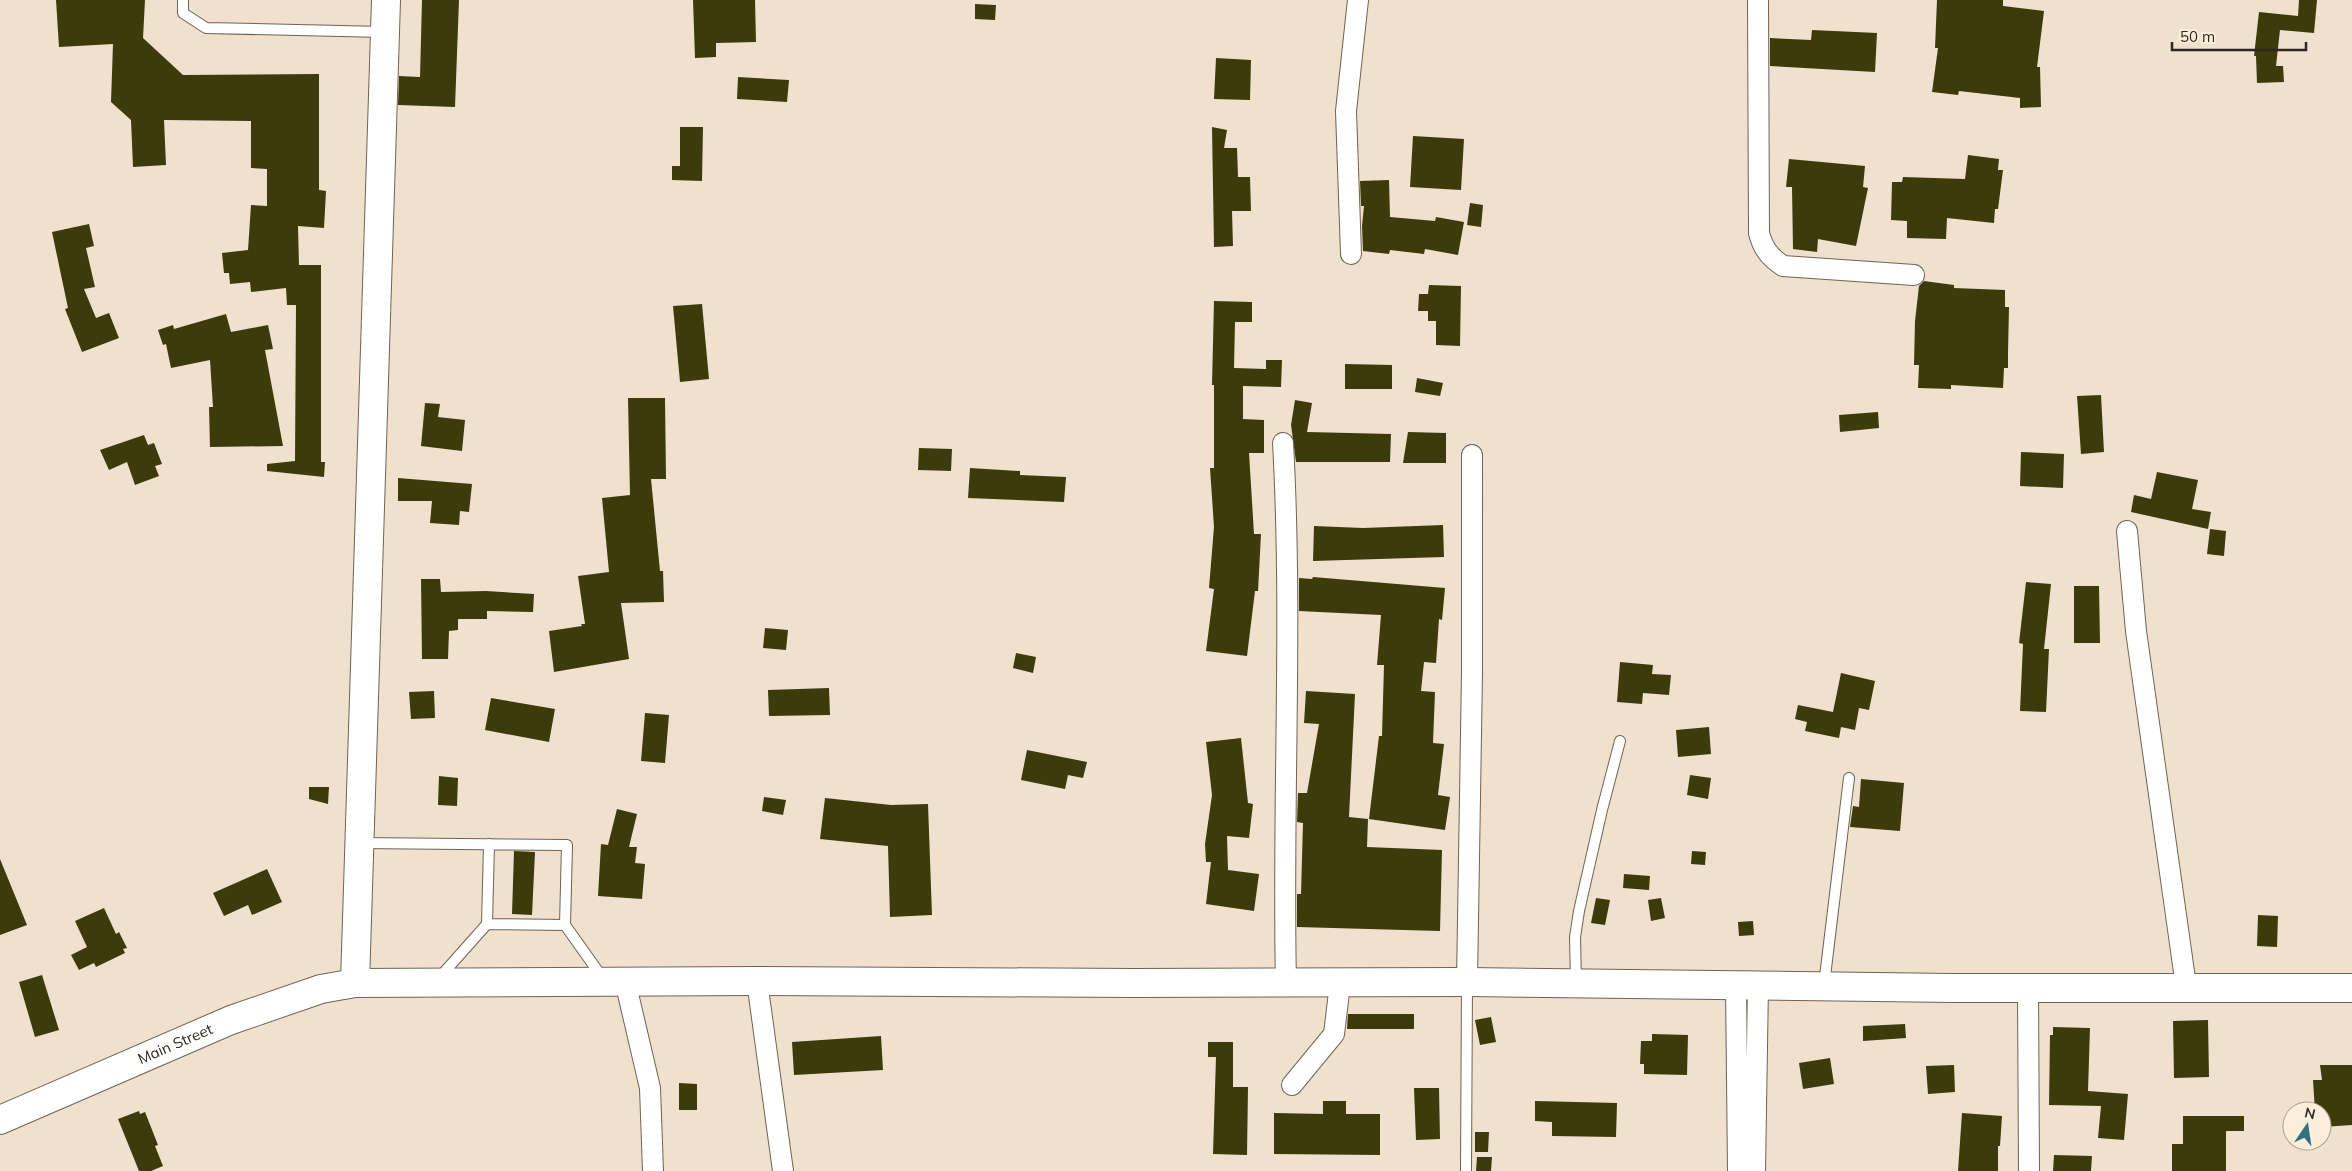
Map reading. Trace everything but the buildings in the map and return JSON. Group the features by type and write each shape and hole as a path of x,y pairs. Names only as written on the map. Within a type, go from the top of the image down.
{"main road":[{"path":"355,983 386,0"},
{"name":"Main Street","path":"0,1120 231,1020 314,991 355,983 757,980 1286,984 1467,982 2028,988 2186,986 2352,988"}],"street":[{"path":"1351,254 1346,111 1358,0"},
{"path":"1758,0 1760,233 1763,246 1772,258 1783,266 1914,275"},
{"path":"1283,443 1287,553 1284,890 1286,984"},
{"path":"1467,982 1472,672 1472,455"},
{"path":"2126,531 2136,631 2186,986"},
{"path":"757,980 784,1171"},
{"path":"615,982 650,1088 653,1171"},
{"path":"1292,1085 1334,1034 1340,984"},
{"path":"1738,1171 1747,985"},
{"path":"1747,985 1755,1171"},
{"path":"2028,988 2030,1171"}],"lane":[{"path":"183,0 183,13 206,28 385,32"},
{"path":"1576,984 1575,937 1579,911 1620,741"},
{"path":"1824,986 1849,778"},
{"path":"360,843 567,846 565,925 615,982"},
{"path":"435,982 487,924 489,844"},
{"path":"487,924 565,925"},
{"path":"1466,1171 1467,982"}]}
